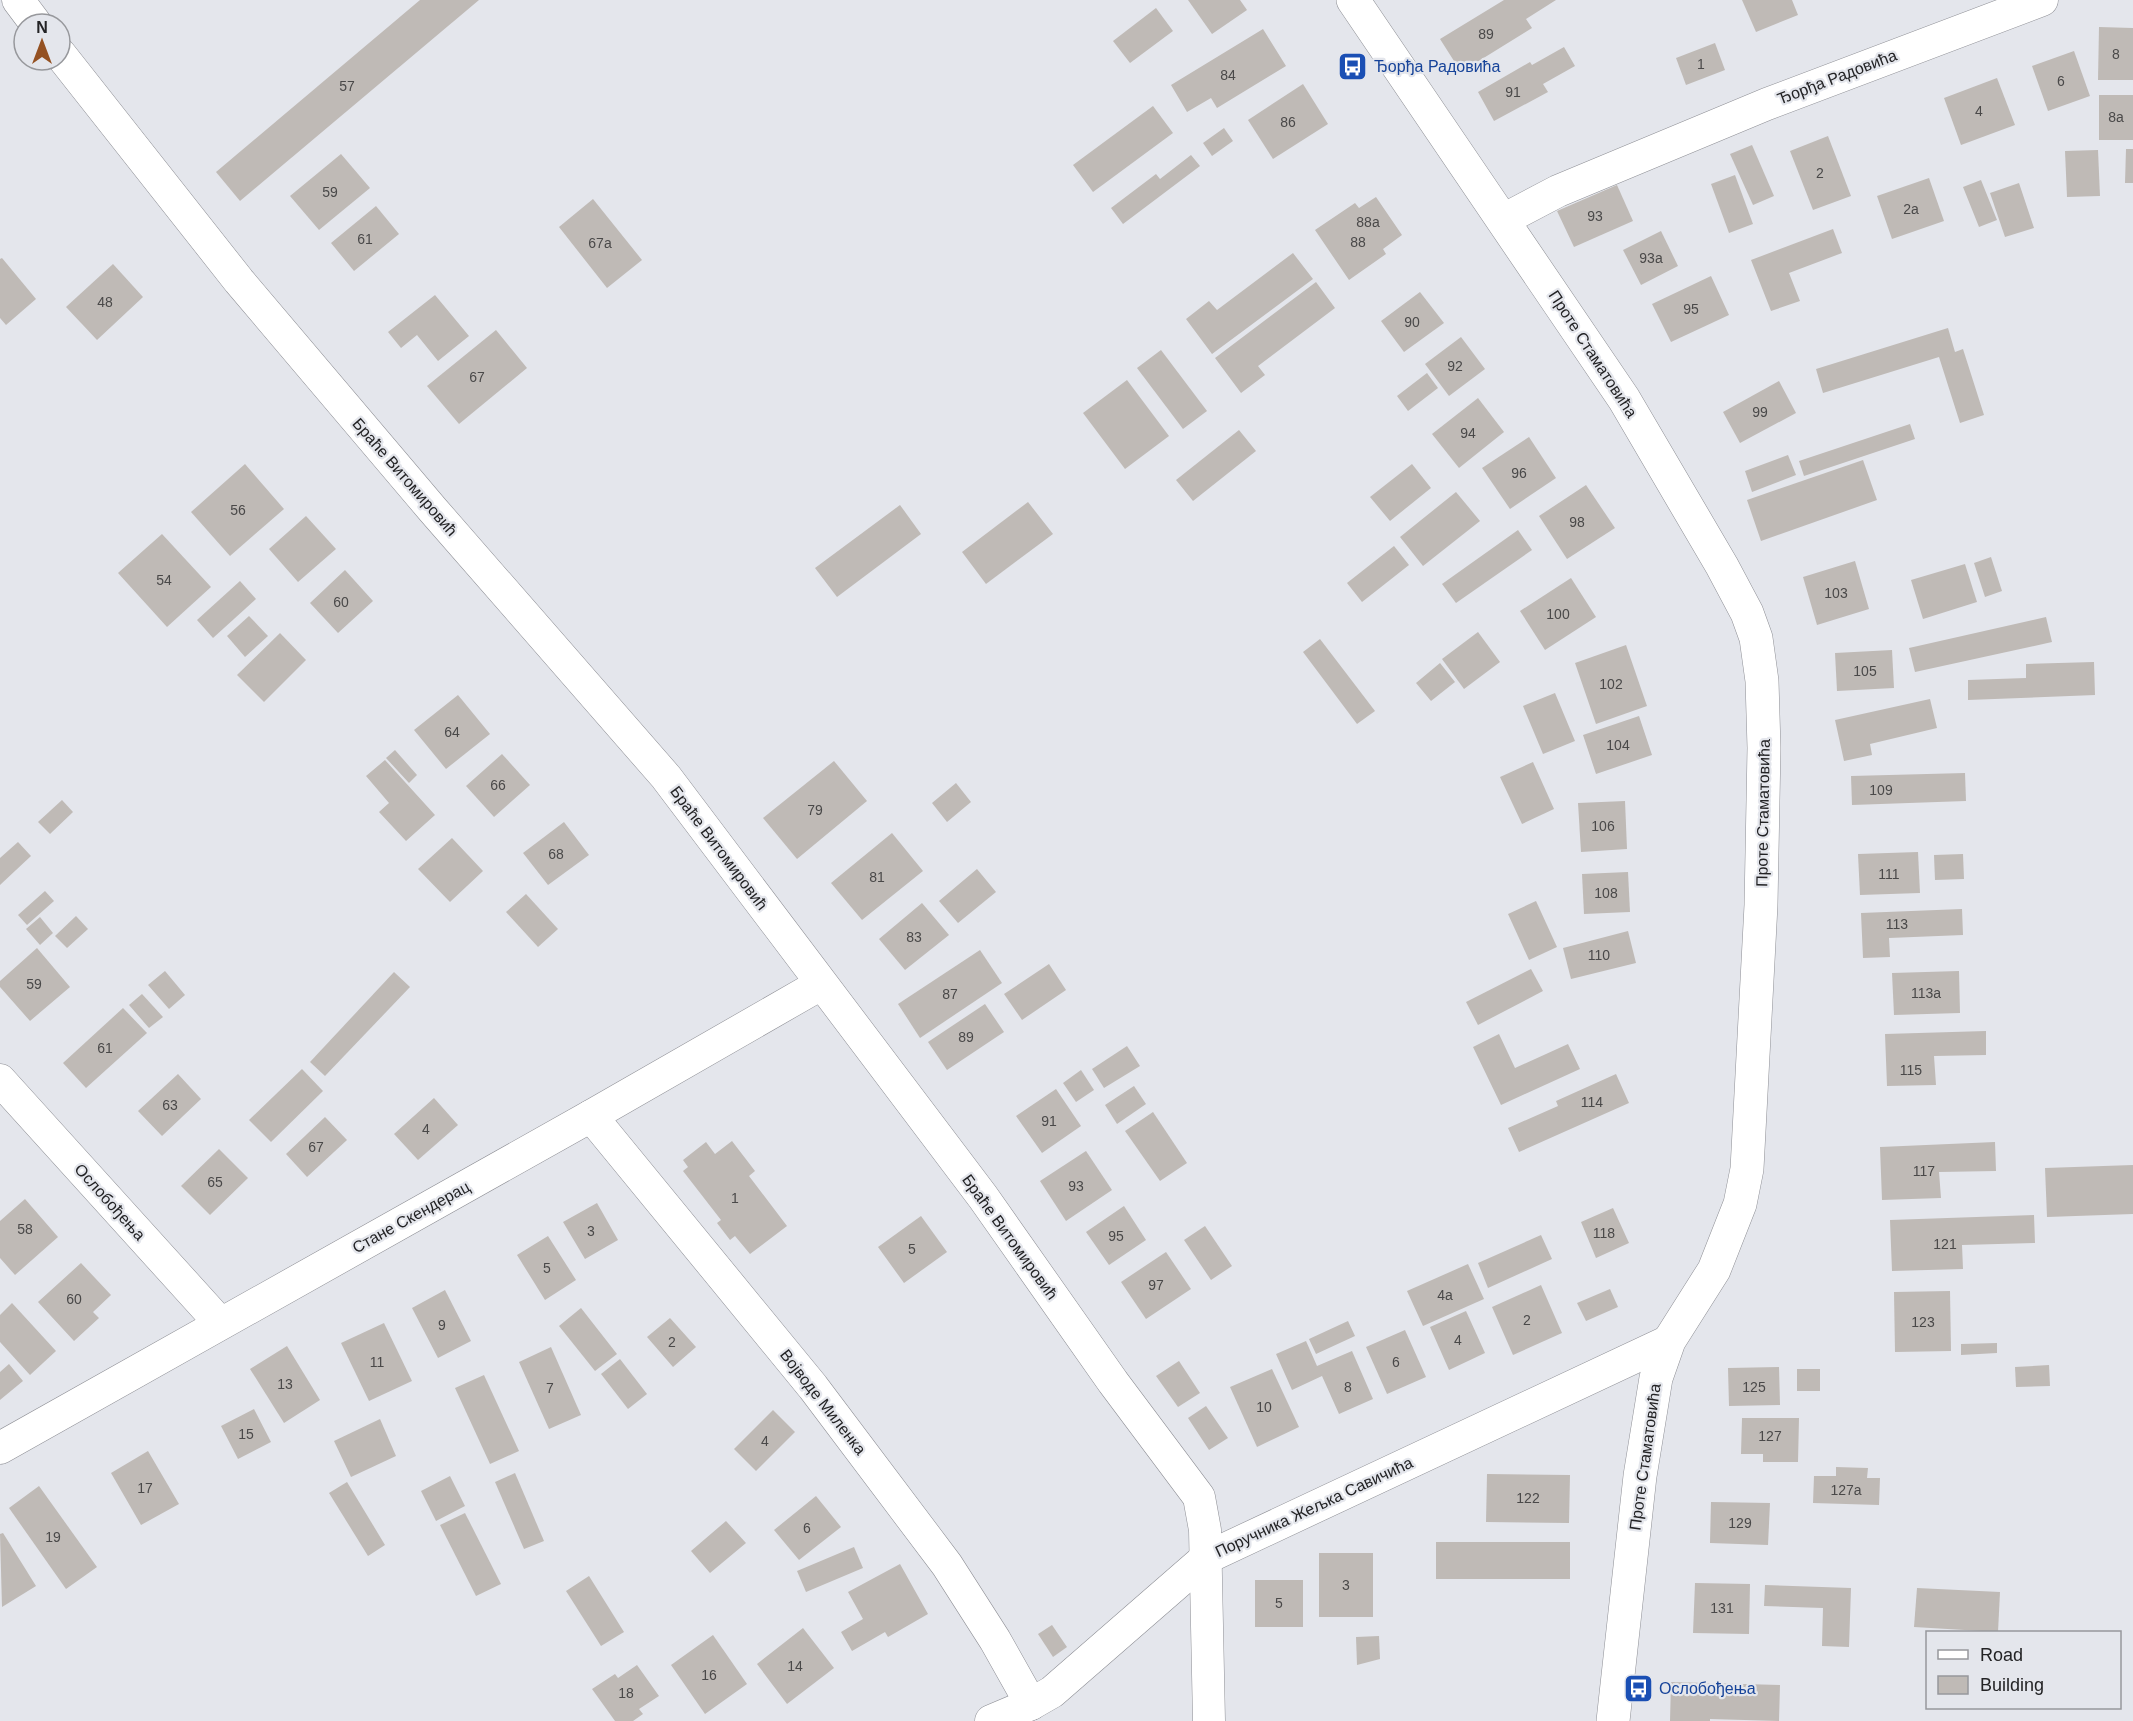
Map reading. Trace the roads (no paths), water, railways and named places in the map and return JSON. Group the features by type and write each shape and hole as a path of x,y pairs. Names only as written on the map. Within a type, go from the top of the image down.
{"street":[{"name":"Проте Стаматовића","path":"1353,0 1630,409 1737,594 1751,624 1759,651 1764,725 1761,905 1747,1169 1740,1204 1714,1270 1669,1341 1656,1378 1649,1412 1613,1721"},
{"name":"Ђорђа Радовића","path":"1503,220 1558,191 1767,104 2042,0"},
{"name":"Браће Витомировић","path":"72,69 246,290 433,510 666,777 983,1197 1113,1382 1199,1497 1205,1523 1209,1721"},
{"name":"Стане Скендерац","path":"0,1448 591,1116 820,984"},
{"name":"Ослобођења","path":"0,1080 220,1323"},
{"name":"Војводе Миленка","path":"591,1116 813,1387 947,1565 995,1640 1031,1704"},
{"name":"Поручника Жељка Савичића","path":"991,1721 1031,1704 1052,1692 1206,1558 1669,1341"}],"place":[{"name":"Ђорђа Радовића","path":"1353,66"},
{"name":"Ослобођења","path":"1638,1688"}]}
